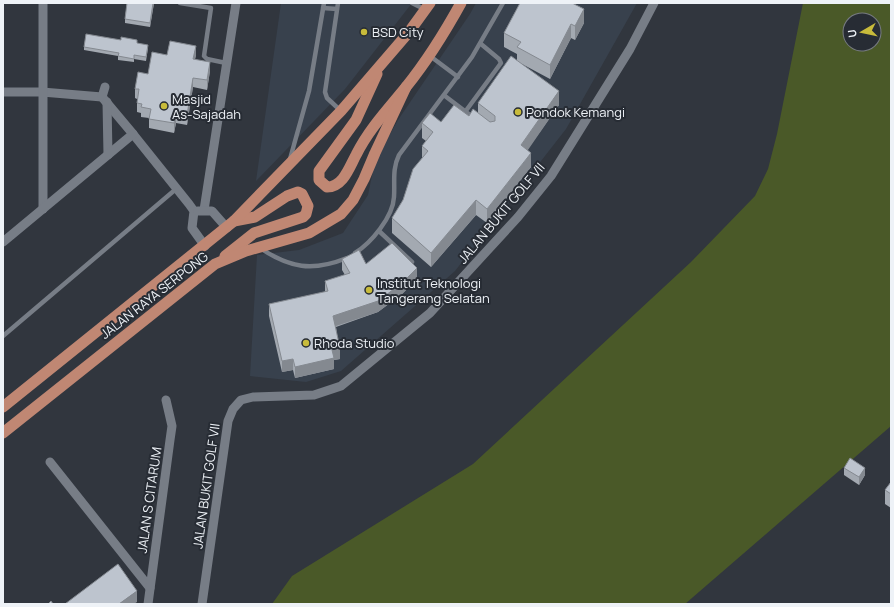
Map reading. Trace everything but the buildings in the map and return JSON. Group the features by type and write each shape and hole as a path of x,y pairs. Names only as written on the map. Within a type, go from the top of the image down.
{"main road":[{"path":"428,7 381,65 356,120 319,171 318,176 322,184 327,188 341,182 371,130 406,87 461,3"},
{"name":"JALAN RAYA SERPONG","path":"3,407 205,246 230,224 288,166 381,65"},
{"name":"JALAN RAYA SERPONG","path":"3,433 215,264 258,247 310,233 341,214 353,200 364,179 375,152 406,87"},
{"path":"215,264 239,243 254,234 303,217 308,210 308,206 302,194 298,192 288,196 255,216 230,224"}],"street":[{"path":"43,3 43,209"},
{"path":"204,210 228,64 236,3"},
{"name":"JALAN BUKIT GOLF VII","path":"202,604 228,421 233,408 241,400 254,397 314,395 341,386 430,313 518,217 551,176 630,49 654,3"},
{"path":"105,87 104,100 108,155"},
{"path":"3,92 42,92 104,100"},
{"name":"JALAN RAYA SERPONG","path":"104,100 176,189 193,216 192,228 205,246"},
{"path":"3,242 133,134"},
{"path":"193,216 204,210 212,211 230,224"},
{"name":"JALAN S CITARUM","path":"148,604 172,426 166,400"},
{"path":"50,462 150,588"}],"lane":[{"path":"180,3 211,8 204,56 207,59 228,64"},
{"path":"338,3 325,92 327,98 340,111"},
{"path":"412,3 428,7"},
{"path":"258,247 277,259 290,264 312,267 334,262 357,252 368,243 379,231 393,205 396,162 445,96 480,44 503,3"},
{"path":"288,166 310,91 324,6 338,9"},
{"path":"465,112 500,63 500,59 480,44"},
{"path":"428,55 458,76"},
{"path":"445,96 476,120"},
{"path":"3,336 176,189"},
{"path":"379,231 412,262"}],"shaded area":[{"path":"281,3 412,3 345,89 256,181"},
{"path":"476,3 637,3 566,129 455,271 341,371 306,382 250,376 257,255 299,250 343,233 368,195 375,161 398,120"}],"green space":[{"path":"803,3 891,3 891,426 685,604 272,604 292,576 473,464 691,262 755,196 768,169 777,134"}],"place":[{"name":"BSD City","path":"364,32"},
{"name":"Masjid As-Sajadah","path":"164,106"},
{"name":"Pondok Kemangi","path":"518,112"},
{"name":"Institut Teknologi Tangerang Selatan","path":"369,290"},
{"name":"Rhoda Studio","path":"306,343"}]}
